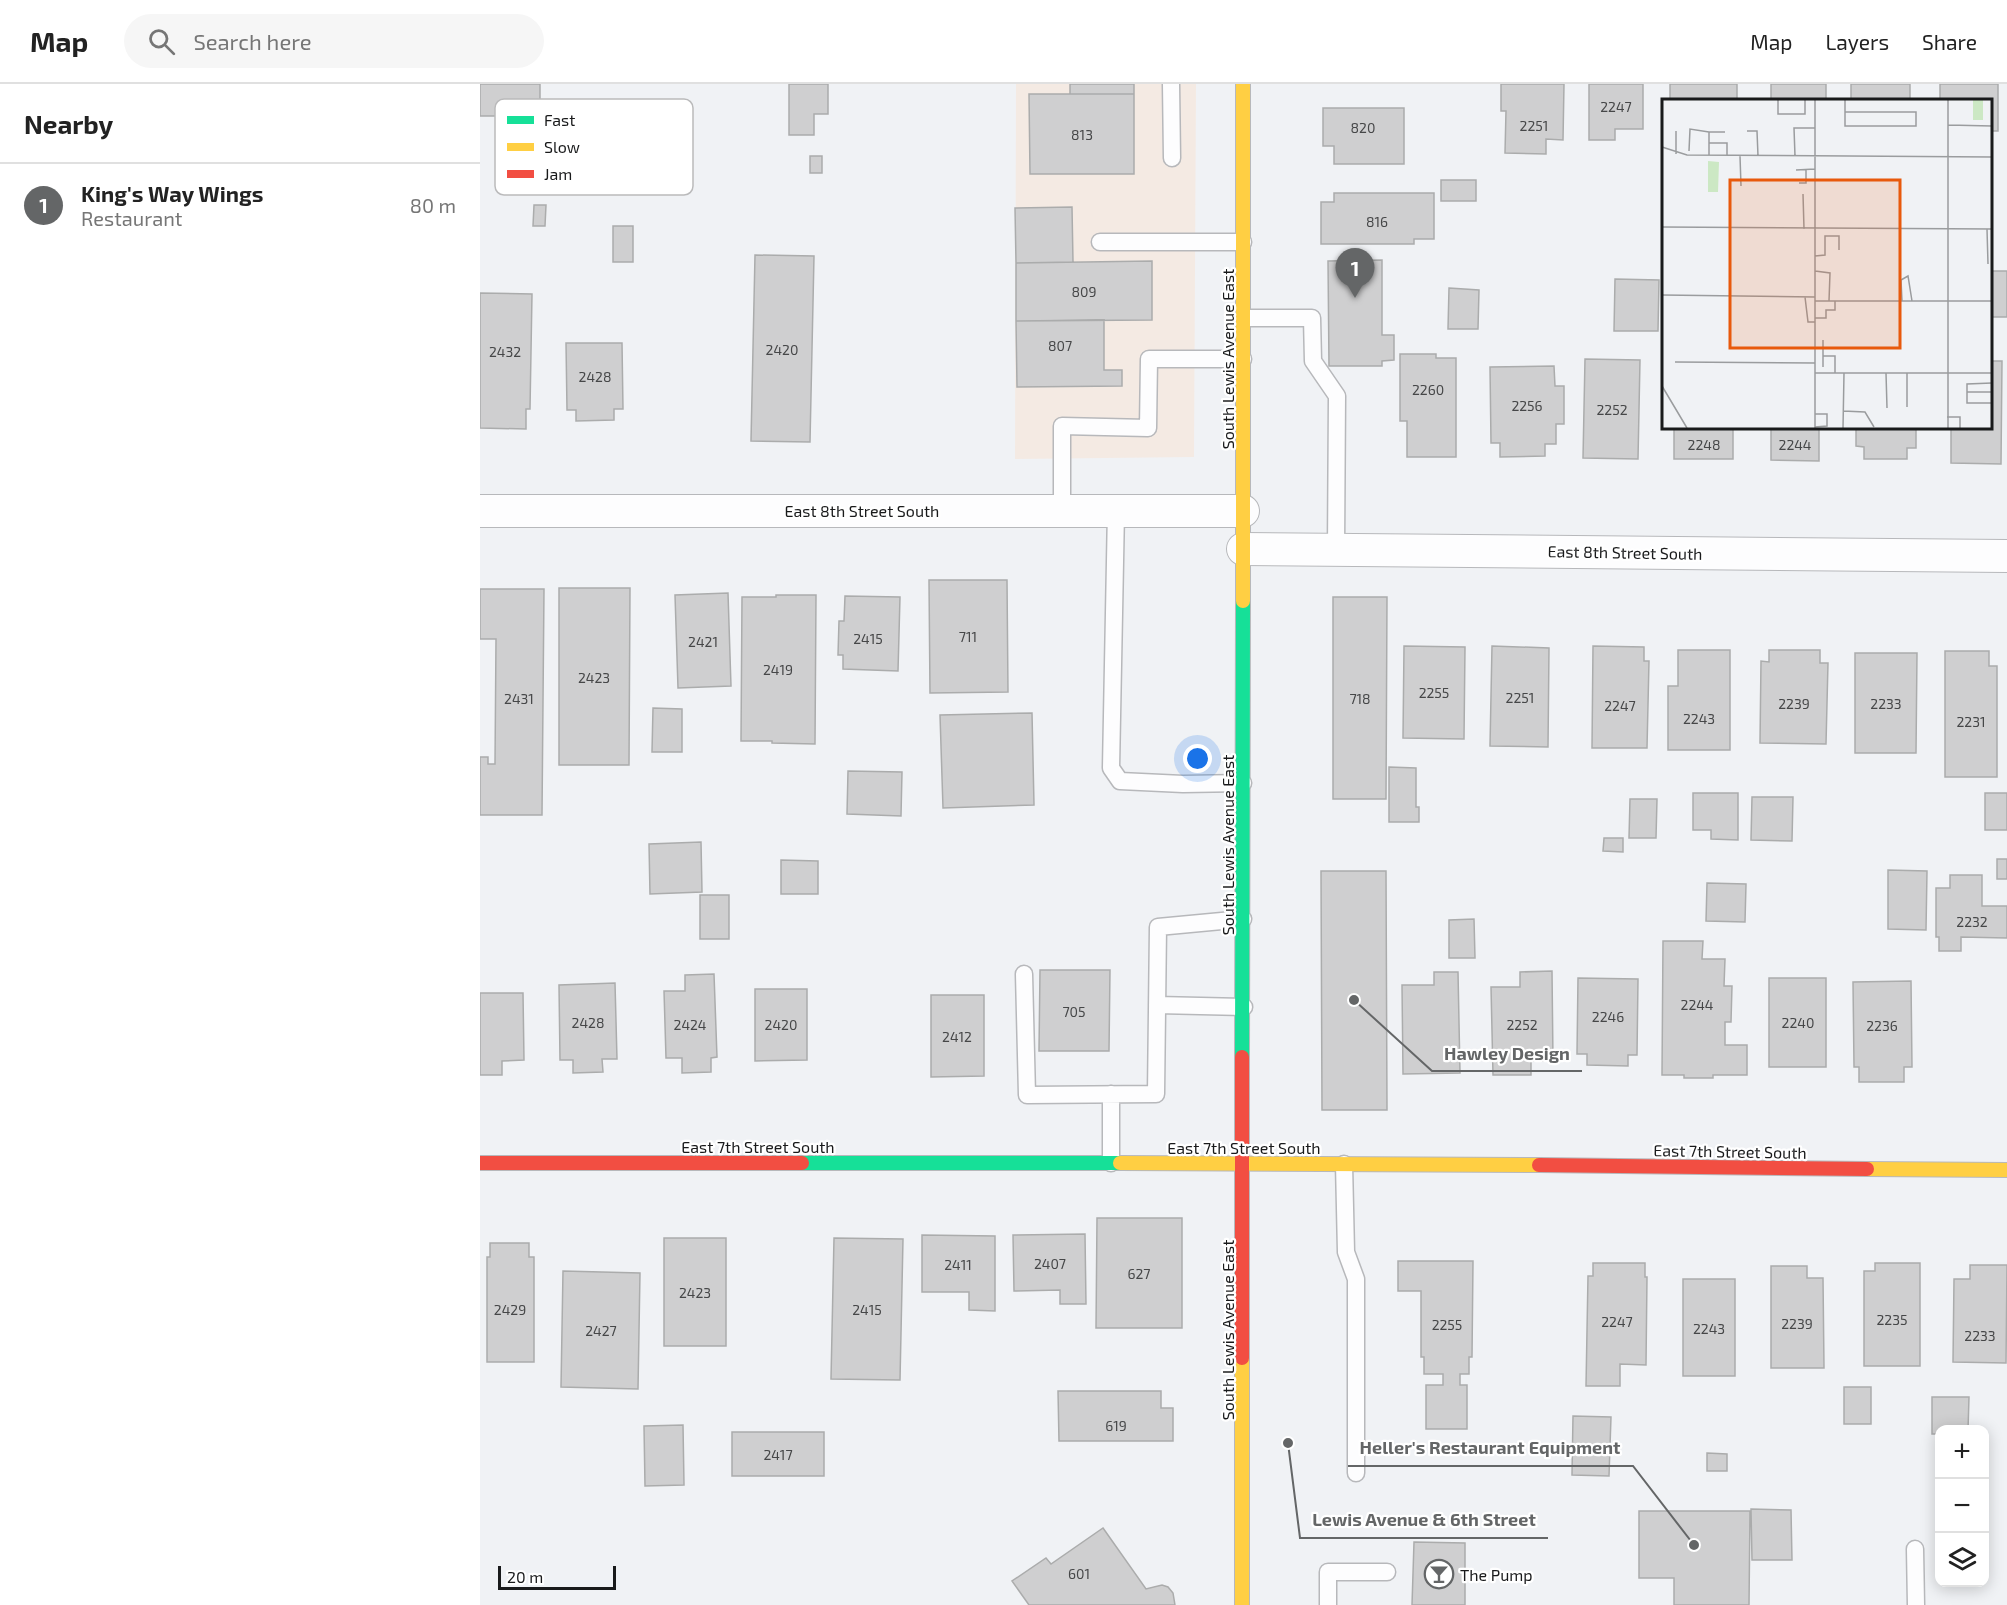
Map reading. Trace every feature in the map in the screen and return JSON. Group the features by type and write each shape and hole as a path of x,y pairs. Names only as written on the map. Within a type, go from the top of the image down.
{"main road":[{"name":"South Lewis Avenue East","path":"1242,1605 1243,84"},
{"name":"East 7th Street South","path":"480,1163 1244,1163 2007,1170"}],"street":[{"name":"East 8th Street South","path":"480,511 1243,511"},
{"name":"East 8th Street South","path":"1243,549 2007,556"}],"lane":[{"path":"1171,84 1172,158"},
{"path":"1100,242 1243,242"},
{"path":"1243,318 1312,318 1313,361 1337,396 1336,550"},
{"path":"1062,510 1062,426 1148,428 1149,359 1243,359"},
{"path":"1116,510 1111,768 1120,782 1243,783"},
{"path":"1024,974 1027,1095 1156,1094 1158,927 1243,919"},
{"path":"1157,1005 1244,1006"},
{"path":"1111,1094 1111,1163"},
{"path":"1344,1164 1346,1252 1356,1279 1356,1473"},
{"path":"1915,1549 1916,1605"},
{"path":"1328,1605 1328,1572 1387,1572"}],"shaded area":[{"path":"1016,84 1196,84 1194,457 1015,459"}],"building":[{"path":"480,84 540,84 540,99 495,99 495,116 480,116"},
{"path":"789,84 828,84 828,114 814,114 814,135 789,135"},
{"path":"1070,84 1134,84 1134,94 1070,94"},
{"path":"1501,84 1564,84 1563,140 1546,139 1546,154 1505,153 1506,111 1501,111"},
{"path":"1589,84 1643,84 1643,129 1615,129 1615,140 1589,140"},
{"path":"1670,84 1737,84 1737,99 1670,99"},
{"path":"1771,84 1826,84 1826,99 1771,99"},
{"path":"1851,84 1910,84 1910,99 1851,99"},
{"path":"1940,84 1998,84 1998,131 1992,131 1992,99 1940,99"},
{"path":"1029,94 1134,94 1134,174 1030,174"},
{"path":"1323,108 1404,108 1404,164 1334,164 1334,146 1323,146"},
{"path":"810,156 822,156 822,173 810,173"},
{"path":"1441,180 1476,180 1476,201 1441,201"},
{"path":"1334,193 1434,193 1434,239 1414,239 1414,244 1321,244 1321,202 1334,202"},
{"path":"534,205 546,205 545,226 533,226"},
{"path":"1072,207 1073,262 1016,263 1015,208"},
{"path":"613,226 633,226 633,262 613,262"},
{"path":"755,255 814,256 810,442 751,441"},
{"path":"1382,260 1382,335 1394,335 1394,360 1382,361 1382,366 1329,366 1328,261"},
{"path":"1152,261 1152,320 1016,321 1016,263"},
{"path":"1992,271 2007,271 2007,317 1992,317"},
{"path":"1615,279 1659,280 1658,331 1614,331"},
{"path":"1449,288 1479,290 1478,329 1448,329"},
{"path":"480,293 532,294 530,409 526,409 526,429 480,428"},
{"path":"1104,320 1104,370 1122,370 1122,386 1017,387 1016,321"},
{"path":"566,343 622,343 623,409 614,409 614,420 576,421 576,410 567,410"},
{"path":"1400,354 1436,354 1436,358 1456,358 1456,457 1407,457 1407,421 1400,421"},
{"path":"1585,359 1640,360 1638,459 1583,458"},
{"path":"1992,361 2002,361 2001,464 1951,463 1951,429 1992,429"},
{"path":"1554,366 1555,386 1564,386 1564,424 1556,424 1556,444 1545,444 1545,456 1500,457 1500,443 1491,443 1490,367"},
{"path":"1674,429 1733,429 1733,459 1674,459"},
{"path":"1771,429 1819,429 1819,461 1771,460"},
{"path":"1856,429 1916,429 1916,448 1907,448 1907,459 1864,459 1864,447 1856,446"},
{"path":"929,580 1007,580 1008,692 930,693"},
{"path":"559,588 630,588 629,765 559,765"},
{"path":"480,589 544,589 542,815 480,815 480,757 488,757 488,764 495,764 496,639 480,639"},
{"path":"728,593 731,686 678,688 675,595"},
{"path":"776,595 816,595 815,744 741,741 742,597 776,597"},
{"path":"845,596 900,597 898,671 843,669 843,655 838,655 839,621 844,621"},
{"path":"1333,597 1387,597 1386,799 1333,799"},
{"path":"1404,646 1465,647 1464,739 1403,738"},
{"path":"1492,646 1549,648 1548,747 1490,746"},
{"path":"1593,646 1644,647 1644,661 1649,661 1647,748 1592,748"},
{"path":"1678,650 1730,650 1730,750 1668,750 1668,686 1678,686"},
{"path":"1769,650 1820,650 1820,663 1828,663 1826,744 1760,743 1761,661 1769,662"},
{"path":"1945,651 1989,651 1989,666 1997,666 1997,777 1945,777"},
{"path":"1855,653 1917,653 1916,753 1855,753"},
{"path":"653,708 682,709 682,752 652,752"},
{"path":"1032,713 1034,805 943,808 940,715"},
{"path":"1389,767 1416,768 1416,807 1419,807 1419,822 1389,822"},
{"path":"848,771 902,772 901,816 847,814"},
{"path":"1693,793 1738,793 1738,840 1711,839 1711,830 1693,830"},
{"path":"1985,793 2007,793 2007,830 1985,830"},
{"path":"1752,797 1793,797 1792,841 1751,840"},
{"path":"1630,799 1657,799 1656,838 1629,838"},
{"path":"1604,838 1623,838 1623,852 1603,851"},
{"path":"701,842 702,892 650,894 649,844"},
{"path":"1997,859 2007,859 2007,879 1997,879"},
{"path":"781,860 818,861 818,894 781,894"},
{"path":"1888,870 1927,871 1926,930 1888,929"},
{"path":"1321,871 1386,871 1387,1110 1322,1110"},
{"path":"1950,875 1982,875 1982,906 2007,906 2007,938 1961,937 1961,951 1939,951 1939,937 1936,937 1936,888 1950,888"},
{"path":"1707,883 1746,884 1745,922 1706,921"},
{"path":"700,895 729,895 729,939 700,939"},
{"path":"1474,919 1475,958 1449,958 1449,920"},
{"path":"1663,941 1703,941 1702,959 1725,959 1724,986 1732,986 1731,1022 1725,1022 1725,1045 1747,1045 1747,1075 1684,1078 1684,1075 1662,1075"},
{"path":"1040,970 1110,970 1109,1051 1039,1051"},
{"path":"1552,971 1553,1061 1531,1061 1531,1075 1493,1075 1491,987 1520,987 1520,972"},
{"path":"1434,972 1458,972 1460,1073 1403,1074 1402,985 1434,985"},
{"path":"714,974 717,1057 711,1058 711,1072 682,1073 682,1058 666,1058 664,991 685,991 685,975"},
{"path":"1578,978 1638,979 1637,1055 1628,1055 1628,1066 1587,1065 1587,1054 1577,1054"},
{"path":"1769,978 1826,978 1826,1067 1769,1067"},
{"path":"1911,981 1912,1067 1904,1067 1904,1082 1859,1082 1859,1067 1854,1067 1853,982"},
{"path":"615,983 617,1059 602,1059 603,1072 573,1073 573,1060 560,1060 559,985"},
{"path":"755,989 807,989 807,1060 755,1061"},
{"path":"480,993 523,993 524,1060 502,1061 502,1075 480,1075"},
{"path":"931,995 984,995 984,1076 931,1077"},
{"path":"1097,1218 1182,1218 1182,1328 1096,1328"},
{"path":"1085,1234 1086,1304 1060,1304 1060,1290 1014,1291 1013,1235"},
{"path":"922,1235 995,1236 995,1311 969,1310 969,1292 922,1292"},
{"path":"664,1238 726,1238 726,1346 664,1346"},
{"path":"834,1238 903,1239 900,1380 831,1379"},
{"path":"490,1243 529,1243 529,1257 534,1257 534,1362 487,1362 487,1257 490,1257"},
{"path":"1398,1261 1473,1261 1472,1357 1469,1357 1469,1374 1460,1374 1460,1385 1467,1385 1467,1429 1426,1429 1426,1385 1443,1385 1443,1374 1424,1374 1424,1357 1421,1357 1421,1291 1398,1291"},
{"path":"1593,1263 1645,1263 1645,1277 1647,1277 1646,1365 1620,1364 1620,1386 1586,1386 1588,1276 1593,1276"},
{"path":"1875,1263 1920,1263 1920,1366 1864,1366 1864,1271 1875,1271"},
{"path":"1970,1265 2007,1265 2006,1363 1953,1362 1954,1279 1970,1279"},
{"path":"1771,1266 1807,1266 1807,1278 1823,1278 1824,1368 1771,1368"},
{"path":"563,1271 640,1273 638,1389 561,1387"},
{"path":"1683,1279 1735,1279 1735,1376 1683,1376"},
{"path":"1844,1387 1871,1387 1871,1424 1844,1424"},
{"path":"1058,1391 1161,1391 1161,1408 1173,1408 1173,1441 1059,1441"},
{"path":"1932,1397 1969,1397 1968,1425 1935,1425 1935,1434 1932,1434"},
{"path":"1573,1416 1611,1417 1609,1476 1572,1475"},
{"path":"683,1425 684,1485 645,1486 644,1426"},
{"path":"732,1432 824,1432 824,1476 732,1476"},
{"path":"1707,1453 1727,1454 1727,1471 1707,1471"},
{"path":"1751,1509 1791,1510 1792,1560 1752,1560"},
{"path":"1639,1511 1750,1511 1749,1605 1674,1605 1674,1578 1639,1578"},
{"path":"1103,1528 1146,1589 1162,1585 1168,1587 1173,1593 1175,1605 1029,1605 1012,1581 1046,1558 1051,1564"},
{"name":"The Pump","path":"1414,1542 1465,1543 1465,1605 1412,1605"}],"traffic: fast":[{"path":"1242,1057 1243,601"},
{"path":"802,1163 1120,1163"}],"traffic: slow":[{"path":"1243,84 1243,601"},
{"path":"1120,1163 1539,1165"},
{"path":"1867,1169 2007,1170"},
{"path":"1242,1358 1242,1605"}],"traffic: jam":[{"path":"1242,1057 1242,1358"},
{"path":"480,1163 802,1163"},
{"path":"1539,1165 1867,1169"}],"place":[{"name":"King's Way Wings","path":"1355,298"},
{"name":"Hawley Design","path":"1354,1000"},
{"name":"Lewis Avenue & 6th Street","path":"1288,1443"},
{"name":"Heller's Restaurant Equipment","path":"1694,1545"},
{"name":"The Pump","path":"1439,1574"}]}
